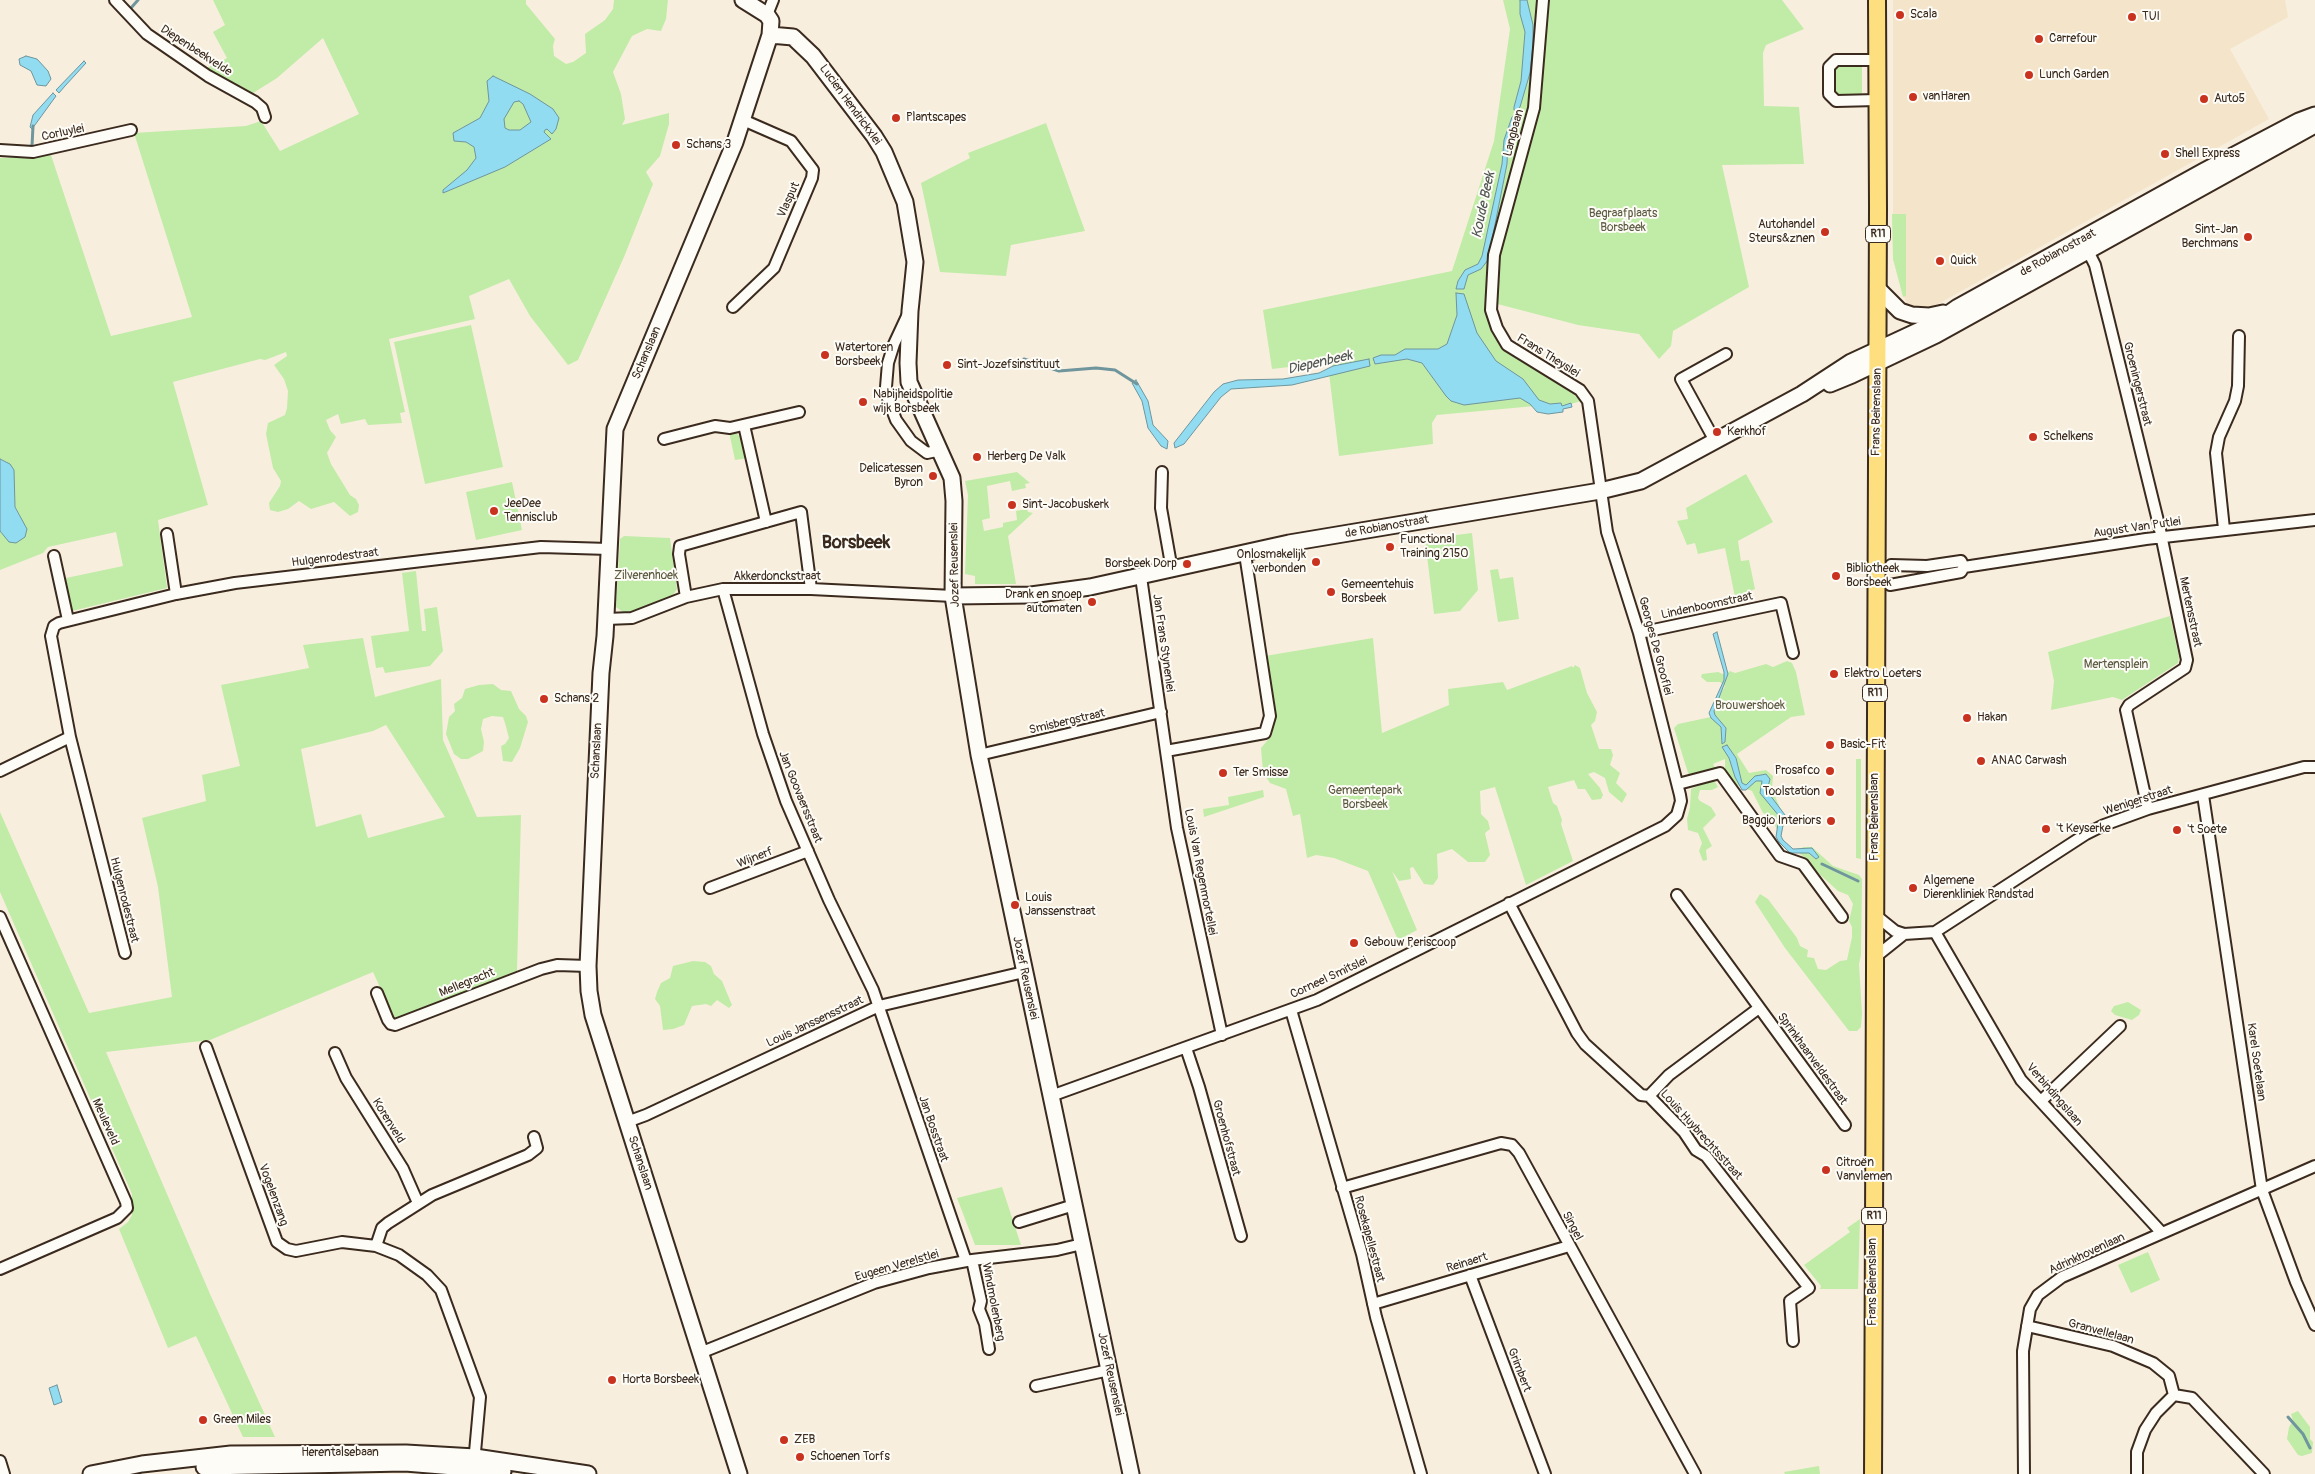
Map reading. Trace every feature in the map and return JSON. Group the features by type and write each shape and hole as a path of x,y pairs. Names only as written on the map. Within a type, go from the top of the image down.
{"main road":[{"name":"Frans Beirenslaan","path":"1873,1474 1878,290 1877,0"}],"street":[{"name":"Diepenbeekvelde","path":"115,0 147,34 208,76 255,102 262,108 265,117"},
{"path":"743,0 767,15 771,21 770,35"},
{"path":"767,15 774,0"},
{"name":"Langbaan","path":"1497,328 1490,306 1494,255 1534,108 1543,0"},
{"name":"Schanslaan","path":"739,1474 593,1014 588,992 588,966 601,673 606,619 616,426 743,120 770,35"},
{"name":"Lucien Hendrickxlei","path":"770,35 791,36 804,45 865,123 884,152 904,202 914,247 915,275 910,310 908,363 910,382 916,402 941,450 952,478"},
{"path":"1877,60 1836,60 1829,67 1829,94 1836,101 1877,100"},
{"name":"de Robianostraat","path":"2194,185 2204,171 2299,121 2315,115"},
{"name":"Vlasput","path":"733,307 774,268 812,178 813,170 791,141 743,120"},
{"name":"de Robianostraat","path":"1877,357 1936,335 2085,245 2194,185 2218,179 2315,125"},
{"name":"Corluylei","path":"0,150 33,152 131,130"},
{"path":"2204,171 2218,179"},
{"name":"de Robianostraat","path":"953,596 1031,595 1141,577 1289,544 1600,492 1641,481 1802,394 1852,375 1877,357 1935,323 1958,307 2085,245"},
{"name":"Groeningerstraat","path":"2085,245 2095,265 2162,536"},
{"path":"1878,290 1900,310 1918,317 1937,315 1958,307"},
{"name":"Lucien Hendrickxlei","path":"910,310 894,344 888,363 886,387 888,399 896,420 907,437 920,450 933,453 941,450"},
{"name":"Frans Theyslei","path":"1497,328 1507,345 1584,395 1589,406 1600,492"},
{"path":"2224,529 2216,453 2219,436 2235,401 2238,386 2239,336"},
{"path":"1715,441 1681,379 1726,354"},
{"path":"664,438 715,426 730,428 799,412"},
{"path":"744,425 766,522"},
{"path":"1162,472 1161,508 1172,570"},
{"name":"Jozef Reusenslei","path":"952,478 954,501 953,596 979,755 1131,1474"},
{"name":"Georges De Grooflei","path":"1600,492 1607,532 1639,633 1678,784 1680,808"},
{"path":"686,597 679,554 680,546 800,512 811,589"},
{"name":"August Van Putlei","path":"1890,585 1960,572 1964,567 2162,536 2315,520"},
{"path":"167,534 176,594"},
{"name":"Mertensstraat","path":"2148,809 2126,710 2129,705 2185,668 2187,660 2162,536"},
{"name":"Hulgenrodestraat","path":"125,952 70,737 51,636 54,626 68,620 176,594 235,583 541,547 609,549"},
{"path":"1166,751 1265,734 1270,716 1245,554"},
{"path":"54,556 68,620"},
{"name":"August Van Putlei","path":"1890,565 1927,566 1961,561 1964,567"},
{"name":"Jan Frans Stynenlei","path":"1141,577 1161,712"},
{"name":"Akkerdonckstraat","path":"606,619 632,618 686,597 723,589 811,589 953,596"},
{"name":"Jan Goovaersstraat","path":"723,589 763,734 786,801 879,1006"},
{"name":"Lindenboomstraat","path":"1639,633 1781,603 1792,653"},
{"name":"Louis Van Regenmortellei","path":"1161,712 1177,828 1222,1035"},
{"name":"Smisbergstraat","path":"979,755 1161,712"},
{"path":"0,771 70,737"},
{"name":"Wenigerstraat","path":"1904,934 1935,932 2086,834 2148,809 2304,767 2315,767"},
{"path":"1678,784 1720,773 1780,856 1803,864 1842,917"},
{"name":"Karel Soetelaan","path":"2203,794 2262,1190 2296,1282 2315,1325"},
{"name":"Corneel Smitslei","path":"1052,1096 1317,1000 1665,826 1678,815 1680,808"},
{"name":"Wijnerf","path":"710,888 808,851"},
{"name":"Sprinkhaanveldestraat","path":"1677,895 1845,1125"},
{"name":"Louis Huybrechtsstraat","path":"1510,903 1577,1033 1585,1044 1641,1095 1649,1096 1684,1132 1696,1150 1706,1156 1809,1288 1790,1301 1792,1341"},
{"path":"1874,914 1895,931 1904,934"},
{"name":"Meuleveld","path":"0,917 127,1208 117,1218 0,1269"},
{"name":"Verbindingslaan","path":"1935,932 2021,1080 2162,1233"},
{"path":"1874,958 1904,934"},
{"name":"Mellegracht","path":"377,993 388,1020 391,1024 395,1025 541,969 557,965 588,966"},
{"name":"Louis Janssensstraat","path":"626,1122 646,1115 879,1006 1024,972"},
{"name":"Jan Bosstraat","path":"879,1006 969,1261"},
{"name":"Sprinkhaanveldestraat","path":"1649,1096 1669,1075 1759,1008"},
{"name":"Rosekapellestraat","path":"1291,1010 1362,1254 1373,1304 1421,1474"},
{"path":"2041,1101 2120,1026"},
{"name":"Vogelenzang","path":"206,1047 278,1242 288,1249 296,1251 342,1242 376,1246 399,1255 427,1275 441,1290 449,1307 480,1397 473,1466"},
{"name":"Groenhofstraat","path":"1186,1048 1199,1087 1240,1236"},
{"name":"Korenveld","path":"335,1054 346,1078 403,1169 418,1203"},
{"path":"376,1246 382,1228 418,1203 445,1189 528,1155 537,1148 534,1137"},
{"name":"Singel","path":"1342,1188 1501,1143 1512,1145 1519,1153 1568,1246 1695,1474"},
{"name":"Adrinkhovenlaan","path":"2024,1474 2022,1351 2033,1302 2048,1286 2062,1277 2315,1166"},
{"path":"1019,1222 1074,1205"},
{"name":"Eugeen Verelstlei","path":"700,1353 874,1283 930,1268 1057,1250 1082,1244"},
{"name":"Reinaert","path":"1373,1304 1568,1246"},
{"name":"Windmolenberg","path":"969,1261 981,1301 979,1309 985,1324 989,1348"},
{"name":"Grimbert","path":"1470,1275 1545,1474"},
{"name":"Granvellelaan","path":"2027,1326 2113,1346 2143,1357 2169,1376 2174,1395"},
{"path":"1036,1386 1109,1370"},
{"path":"2136,1474 2138,1452 2145,1430 2156,1413 2174,1395 2192,1398 2264,1474"},
{"name":"Herentalsebaan","path":"91,1474 142,1464 231,1454 406,1453 522,1474"},
{"path":"0,1461 4,1474"},
{"name":"Herentalsebaan","path":"143,1474 194,1468 268,1464 405,1463 588,1474"}],"shaded area":[{"path":"1893,0 2285,0 2288,17 2230,49 2269,119 1931,308 1907,306 1893,259"}],"green space":[{"path":"213,0 526,0 526,4 555,39 553,46 554,56 566,64 573,62 586,53 585,34 605,20 613,9 614,0 668,0 666,19 661,31 647,29 632,36 613,72 621,94 625,119 622,125 669,113 669,124 660,156 646,172 653,184 624,257 578,360 568,365 530,316 509,279 469,296 475,319 389,339 405,412 400,413 402,423 368,425 365,419 341,424 338,414 326,420 330,430 336,437 327,453 331,464 350,495 356,499 359,505 358,512 350,516 334,502 311,509 299,501 288,509 278,512 270,510 269,503 280,486 281,481 273,468 266,434 268,423 285,415 287,408 288,391 284,379 274,365 287,356 286,352 265,360 260,359 173,382 208,505 158,520 167,588 72,611 66,578 123,566 116,532 48,547 43,553 0,570 0,531 9,542 20,515 15,507 13,484 7,462 0,459 0,158 51,155 111,336 192,317 134,133 246,126 261,121 280,151 359,114 323,38 277,78 250,95 205,69 227,58 213,32 225,25"},
{"name":"Begraafplaats Borsbeek","path":"1503,0 1782,0 1804,29 1766,45 1763,53 1764,106 1799,107 1804,164 1722,165 1749,287 1673,331 1671,346 1659,359 1639,334 1578,325 1486,301 1493,332 1505,347 1571,391 1581,401 1554,409 1535,406 1437,415 1432,423 1433,444 1339,456 1329,373 1337,355 1298,366 1272,369 1263,310 1452,271 1494,141 1510,29"},
{"path":"1862,63 1862,97 1836,97 1833,94 1833,68 1836,64"},
{"path":"1046,123 1085,231 1011,245 1006,276 940,272 921,183 970,158 968,153"},
{"path":"1892,214 1906,214 1906,296 1903,297 1893,259"},
{"path":"471,325 503,467 425,484 394,342"},
{"path":"729,432 735,432 743,439 748,458 735,460"},
{"path":"1017,472 1030,483 1025,484 1026,488 1012,491 1010,481 987,486 990,518 982,520 984,531 1003,527 1003,523 1017,520 1016,511 1027,509 1028,512 1033,513 1008,536 1016,584 975,584 975,576 965,574 968,495 965,481"},
{"path":"1746,474 1773,522 1738,541 1741,561 1749,560 1755,589 1750,591 1752,599 1736,602 1725,548 1698,554 1695,543 1687,545 1677,521 1688,519 1686,508"},
{"name":"JeeDee Tennisclub","path":"512,482 522,530 476,540 466,492"},
{"path":"1472,533 1478,590 1460,611 1434,614 1425,539"},
{"name":"Zilverenhoek","path":"624,536 670,538 677,589 671,598 628,616 616,607 620,539"},
{"path":"1498,569 1500,579 1513,577 1519,619 1498,622 1490,570"},
{"path":"416,571 422,631 426,631 424,609 437,607 443,651 430,666 385,673 383,667 376,668 371,636 409,631 402,573"},
{"name":"Mertensplein","path":"2170,616 2179,657 2178,663 2122,700 2113,697 2051,710 2054,681 2048,652"},
{"path":"363,638 375,697 441,679 443,740 477,817 521,815 517,971 395,1020 373,972 210,1040 106,1052 210,1294 275,1437 243,1437 196,1336 168,1348 119,1229 128,1222 132,1215 132,1194 0,892 0,812 89,1013 172,997 158,887 142,818 206,801 202,775 240,766 221,685 309,668 303,645","holes":["386,725 445,817 368,838 361,814 316,827 301,749 373,731"]},
{"name":"Gemeentepark Borsbeek","path":"1373,638 1382,733 1449,705 1448,689 1503,682 1507,690 1572,666 1573,668 1575,665 1580,668 1587,693 1597,712 1595,721 1591,725 1599,749 1611,749 1613,755 1610,765 1620,773 1616,783 1627,794 1622,803 1609,792 1605,778 1594,772 1588,774 1600,788 1603,795 1601,799 1592,800 1585,789 1578,789 1574,780 1548,787 1553,803 1557,806 1562,820 1561,824 1573,861 1526,885 1495,787 1480,791 1481,814 1488,821 1490,829 1485,833 1490,855 1485,862 1468,862 1452,849 1437,854 1438,878 1433,885 1424,884 1413,867 1410,868 1411,879 1399,881 1392,871 1417,930 1398,940 1368,871 1334,858 1316,855 1307,858 1300,814 1293,816 1286,789 1270,783 1263,772 1261,748 1272,735 1275,720 1265,656"},
{"name":"Brouwershoek","path":"1787,661 1792,663 1796,672 1805,715 1791,717 1737,754 1749,773 1766,770 1773,776 1772,789 1783,815 1784,826 1781,829 1777,829 1769,816 1763,813 1752,791 1734,784 1725,769 1725,759 1713,764 1715,768 1689,776 1674,728 1678,724 1711,717 1710,711 1725,686 1720,682 1707,682 1701,677 1702,674 1718,672 1725,675 1730,671 1735,673 1766,664 1773,667"},
{"path":"493,684 501,690 511,691 519,709 526,716 528,722 520,748 512,762 503,761 501,746 509,738 503,717 492,716 483,719 481,729 484,742 483,751 468,759 461,759 454,754 446,734 449,717 455,711 454,704 462,698 465,689"},
{"path":"1856,759 1861,759 1861,859 1856,858"},
{"path":"1709,781 1715,782 1718,787 1712,790 1700,790 1698,798 1711,807 1716,815 1703,828 1712,846 1706,850 1707,860 1703,861 1699,851 1702,843 1698,833 1688,830 1687,819 1691,789"},
{"path":"1263,790 1264,797 1204,817 1203,809 1229,805 1228,797"},
{"path":"1803,847 1812,847 1833,866 1859,875 1862,879 1861,955 1859,964 1862,1014 1861,1027 1857,1031 1849,1031 1785,948 1755,902 1760,894 1768,899 1797,938 1800,946 1808,950 1807,957 1814,958 1818,969 1826,970 1840,961 1847,960 1852,937 1852,927 1849,921 1853,904 1848,895 1838,891 1815,870 1810,861 1800,854 1799,850"},
{"path":"693,961 705,962 711,966 714,974 722,981 732,1005 729,1008 717,1000 711,1006 706,1004 692,1006 684,1025 663,1030 660,1006 655,999 657,992 661,983 670,978 673,966"},
{"path":"2128,1002 2141,1010 2139,1015 2132,1020 2115,1015 2111,1011 2114,1006"},
{"path":"1002,1187 1021,1245 975,1245 957,1198"},
{"path":"1860,1219 1858,1289 1820,1289 1821,1286 1804,1265 1850,1232 1847,1228"},
{"path":"2148,1252 2160,1280 2131,1293 2118,1265"},
{"path":"2298,1411 2310,1427 2310,1439 2313,1442 2312,1453 2302,1456 2298,1455 2287,1439 2289,1427 2293,1421 2291,1414"},
{"path":"1819,1466 1820,1474 1785,1474 1784,1472"}],"water":[{"path":"1520,0 1527,0 1533,25 1533,44 1530,73 1520,107 1517,111 1514,110 1514,107 1521,81 1525,32 1520,14"},
{"path":"26,56 37,59 48,71 51,79 46,86 37,85 31,71 20,65 19,59"},
{"path":"84,61 86,63 59,93 56,90"},
{"path":"493,76 530,94 553,109 559,118 556,129 552,134 547,129 545,130 544,132 551,139 505,167 443,193 443,190 467,170 476,158 474,147 466,142 454,141 453,133 480,118 489,101 487,81","holes":["519,101 523,104 531,122 520,130 505,128 504,119 514,102"]},
{"path":"53,93 56,96 32,129 30,127 33,115"},
{"path":"1514,116 1516,118 1508,142 1507,164 1488,260 1481,269 1468,275 1464,289 1456,289 1458,281 1465,270 1478,264 1482,256 1502,164 1504,140"},
{"path":"1456,293 1464,294 1477,333 1496,361 1523,379 1539,400 1550,404 1561,403 1562,406 1571,403 1572,407 1563,409 1563,412 1548,414 1537,412 1530,404 1520,398 1464,405 1451,401 1446,396 1422,363 1407,359 1375,364 1373,358 1381,355 1395,355 1405,349 1438,349 1447,344 1457,315"},
{"path":"1369,359 1370,366 1292,385 1231,389 1221,397 1184,444 1175,448 1174,443 1214,392 1223,384 1238,380 1283,379 1319,373 1333,366"},
{"path":"1136,380 1148,401 1153,425 1168,441 1167,449 1161,446 1148,428 1142,401 1132,383"},
{"path":"0,459 10,464 14,470 15,507 27,529 25,537 16,543 9,542 0,531"},
{"path":"1717,632 1728,674 1714,711 1726,728 1725,742 1722,744 1721,727 1711,718 1709,713 1724,680 1724,672 1713,634"},
{"path":"1727,745 1736,758 1742,783 1746,785 1755,776 1766,774 1770,779 1767,791 1785,815 1781,836 1783,840 1793,849 1812,848 1819,857 1816,859 1809,853 1790,853 1779,842 1776,837 1779,816 1760,793 1762,781 1756,781 1746,790 1742,790 1735,777 1729,758 1722,747"},
{"path":"57,1385 62,1402 54,1405 49,1388"}],"waterway":[{"name":"Diepenbeek","path":"131,8 138,0"},
{"name":"Diepenbeek","path":"26,147 32,146 33,126"},
{"name":"Diepenbeek","path":"1024,359 1059,371 1096,368 1115,370 1137,384"},
{"path":"1822,864 1858,881"},
{"path":"2288,1417 2303,1434 2310,1448"}],"place":[{"name":"Scala","path":"1900,15"},
{"name":"TUI","path":"2132,17"},
{"name":"Carrefour","path":"2039,39"},
{"name":"Lunch Garden","path":"2029,75"},
{"name":"vanHaren","path":"1913,97"},
{"name":"Auto5","path":"2204,99"},
{"name":"Plantscapes","path":"896,118"},
{"name":"Schans 3","path":"676,145"},
{"name":"Shell Express","path":"2165,154"},
{"name":"Autohandel Steurs&znen","path":"1825,232"},
{"name":"Sint-Jan Berchmans","path":"2248,237"},
{"name":"Quick","path":"1940,261"},
{"name":"Watertoren Borsbeek","path":"825,355"},
{"name":"Sint-Jozefsinstituut","path":"947,365"},
{"name":"Nabijheidspolitie wijk Borsbeek","path":"863,402"},
{"name":"Kerkhof","path":"1717,432"},
{"name":"Schelkens","path":"2033,437"},
{"name":"Herberg De Valk","path":"977,457"},
{"name":"Delicatessen Byron","path":"933,476"},
{"name":"Sint-Jacobuskerk","path":"1012,505"},
{"name":"JeeDee Tennisclub","path":"494,511"},
{"name":"Functional Training 2150","path":"1390,547"},
{"name":"Onlosmakelijk verbonden","path":"1316,562"},
{"name":"Borsbeek Dorp","path":"1187,564"},
{"name":"Bibliotheek Borsbeek","path":"1836,576"},
{"name":"Gemeentehuis Borsbeek","path":"1331,592"},
{"name":"Drank en snoep automaten","path":"1092,602"},
{"name":"Elektro Loeters","path":"1834,674"},
{"name":"Schans 2","path":"544,699"},
{"name":"Hakan","path":"1967,718"},
{"name":"Basic-Fit","path":"1830,745"},
{"name":"ANAC Carwash","path":"1981,761"},
{"name":"Prosafco","path":"1830,771"},
{"name":"Ter Smisse","path":"1223,773"},
{"name":"Toolstation","path":"1830,792"},
{"name":"Baggio Interiors","path":"1831,821"},
{"name":"'t Keyserke","path":"2046,829"},
{"name":"'t Soete","path":"2177,830"},
{"name":"Algemene Dierenkliniek Randstad","path":"1913,888"},
{"name":"Louis Janssenstraat","path":"1015,905"},
{"name":"Gebouw Periscoop","path":"1354,943"},
{"name":"Citroën Vanvlemen","path":"1826,1170"},
{"name":"Horta Borsbeek","path":"612,1380"},
{"name":"Green Miles","path":"203,1420"},
{"name":"ZEB","path":"784,1440"},
{"name":"Schoenen Torfs","path":"800,1457"}],"district":[{"name":"Borsbeek","path":"856,543"}],"water label":[{"name":"Koude Beek","path":"1484,205"}]}
